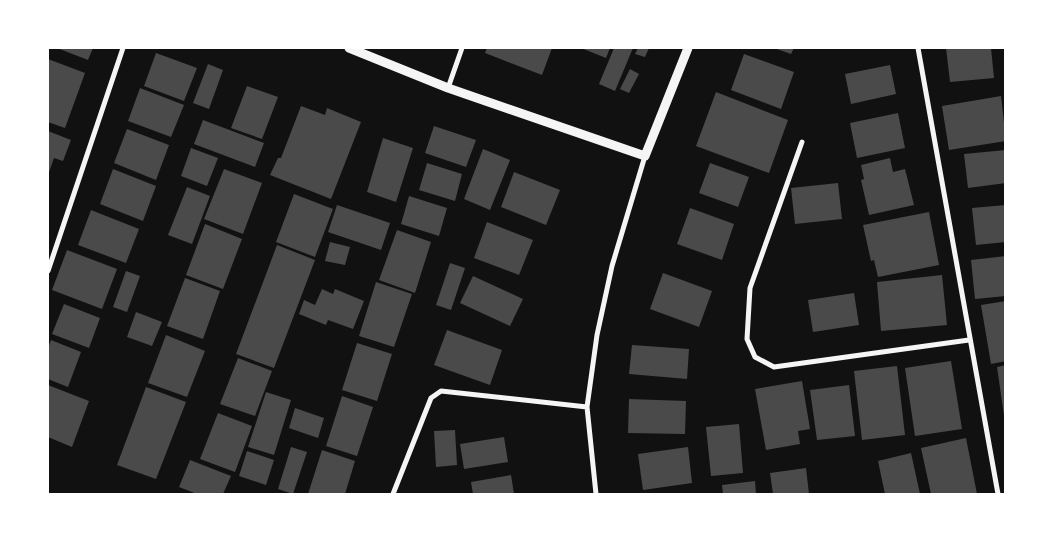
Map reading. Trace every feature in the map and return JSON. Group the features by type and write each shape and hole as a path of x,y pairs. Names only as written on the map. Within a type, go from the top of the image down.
{"street":[{"path":"48,271 123,48"},
{"path":"350,48 448,88 645,156"},
{"path":"448,88 462,48"},
{"path":"596,494 587,407 597,335 612,266 645,156 688,48"},
{"path":"918,48 998,494"},
{"path":"802,142 750,288 747,338 755,357 774,367 970,340"},
{"path":"393,494 431,398 441,391 587,407"}],"building":[{"path":"57,48 93,48 88,60"},
{"path":"487,48 552,48 542,75 485,53"},
{"path":"581,48 610,48 606,58"},
{"path":"614,48 633,48 615,91 599,84"},
{"path":"638,48 649,48 645,57 635,54"},
{"path":"774,48 794,48 791,54"},
{"path":"946,48 991,48 994,78 950,82"},
{"path":"156,53 197,68 184,101 144,86"},
{"path":"744,54 794,72 781,109 731,90"},
{"path":"48,59 85,73 65,128 48,122"},
{"path":"208,64 223,70 209,109 193,103"},
{"path":"890,65 896,94 851,104 845,74"},
{"path":"630,69 639,74 629,93 620,89"},
{"path":"247,86 278,97 262,139 231,128"},
{"path":"140,88 184,105 171,137 128,121"},
{"path":"716,92 788,120 769,173 696,146"},
{"path":"1001,96 1006,141 949,150 942,106"},
{"path":"301,106 325,115 327,108 361,122 331,199 270,175 278,158 281,158"},
{"path":"898,113 905,148 857,158 850,123"},
{"path":"203,120 264,143 255,167 194,144"},
{"path":"434,126 476,140 466,167 425,153"},
{"path":"127,129 169,145 156,180 114,163"},
{"path":"48,131 71,140 63,161 54,158 48,175"},
{"path":"383,138 413,148 396,202 367,192"},
{"path":"191,148 218,158 207,186 181,176"},
{"path":"483,149 510,160 490,210 464,199"},
{"path":"1006,150 1006,183 968,188 964,154"},
{"path":"890,158 893,172 905,169 914,205 869,215 861,180 864,179 861,165"},
{"path":"427,163 462,174 455,201 419,190"},
{"path":"710,163 749,177 738,207 699,193"},
{"path":"113,169 156,186 143,221 100,204"},
{"path":"224,169 262,183 243,234 204,219"},
{"path":"514,172 560,190 546,225 501,207"},
{"path":"838,183 842,219 795,224 791,188"},
{"path":"187,187 210,196 192,244 168,235"},
{"path":"294,194 333,209 315,257 276,242"},
{"path":"409,196 447,208 439,236 401,224"},
{"path":"337,205 390,223 381,250 328,232"},
{"path":"1006,205 1006,242 976,245 972,208"},
{"path":"690,208 734,224 722,260 677,244"},
{"path":"91,210 139,229 126,263 78,245"},
{"path":"929,212 939,265 878,277 874,260 871,261 863,225"},
{"path":"487,222 533,240 519,275 474,258"},
{"path":"205,224 242,239 223,289 186,275"},
{"path":"397,230 431,242 415,293 379,280"},
{"path":"330,242 350,247 345,265 325,261"},
{"path":"277,245 315,260 274,368 236,354"},
{"path":"67,250 117,269 102,309 52,290"},
{"path":"1006,256 1006,296 975,299 971,260"},
{"path":"450,263 465,268 451,310 436,305"},
{"path":"126,271 140,276 127,312 113,307"},
{"path":"663,273 712,291 699,327 650,309"},
{"path":"942,275 947,325 881,331 877,282"},
{"path":"473,276 523,299 510,326 460,303"},
{"path":"185,278 220,291 203,339 167,326"},
{"path":"376,282 412,294 394,347 359,336"},
{"path":"322,289 333,294 335,289 364,301 353,329 328,320 326,325 299,314 304,300 315,305"},
{"path":"854,293 859,325 813,332 808,300"},
{"path":"1006,301 1006,361 991,364 981,305"},
{"path":"64,304 100,318 89,348 52,334"},
{"path":"136,312 162,322 152,346 127,337"},
{"path":"447,330 502,350 490,385 434,365"},
{"path":"166,335 205,351 187,397 148,383"},
{"path":"51,340 81,352 68,387 48,379 48,348"},
{"path":"357,343 392,354 377,401 342,390"},
{"path":"632,345 689,349 687,379 629,374"},
{"path":"238,358 272,371 255,416 220,404"},
{"path":"951,361 962,429 915,436 905,368"},
{"path":"1006,365 1006,416 1004,416 997,367"},
{"path":"897,366 905,435 862,440 854,371"},
{"path":"802,381 810,429 798,431 800,444 766,450 755,389"},
{"path":"48,385 89,401 72,447 48,437"},
{"path":"849,385 855,436 817,440 810,390"},
{"path":"146,387 186,402 156,479 117,465"},
{"path":"266,392 291,400 274,455 248,447"},
{"path":"342,396 373,407 357,456 326,446"},
{"path":"629,399 686,401 685,434 628,433"},
{"path":"295,408 324,418 318,438 289,428"},
{"path":"218,413 252,426 235,472 200,459"},
{"path":"739,424 743,473 711,476 706,427"},
{"path":"455,430 457,465 436,467 434,431"},
{"path":"504,437 508,462 464,469 460,444"},
{"path":"966,438 977,494 931,494 921,448"},
{"path":"291,447 307,452 293,494 278,489"},
{"path":"688,447 692,483 643,490 638,454"},
{"path":"322,450 355,461 345,494 308,494"},
{"path":"247,451 274,460 266,485 239,476"},
{"path":"911,453 920,494 885,494 878,461"},
{"path":"190,460 231,476 223,494 197,494 179,487"},
{"path":"806,468 809,494 773,494 770,473"},
{"path":"511,475 514,494 473,494 471,482"},
{"path":"755,481 756,494 723,494 722,485"}]}
